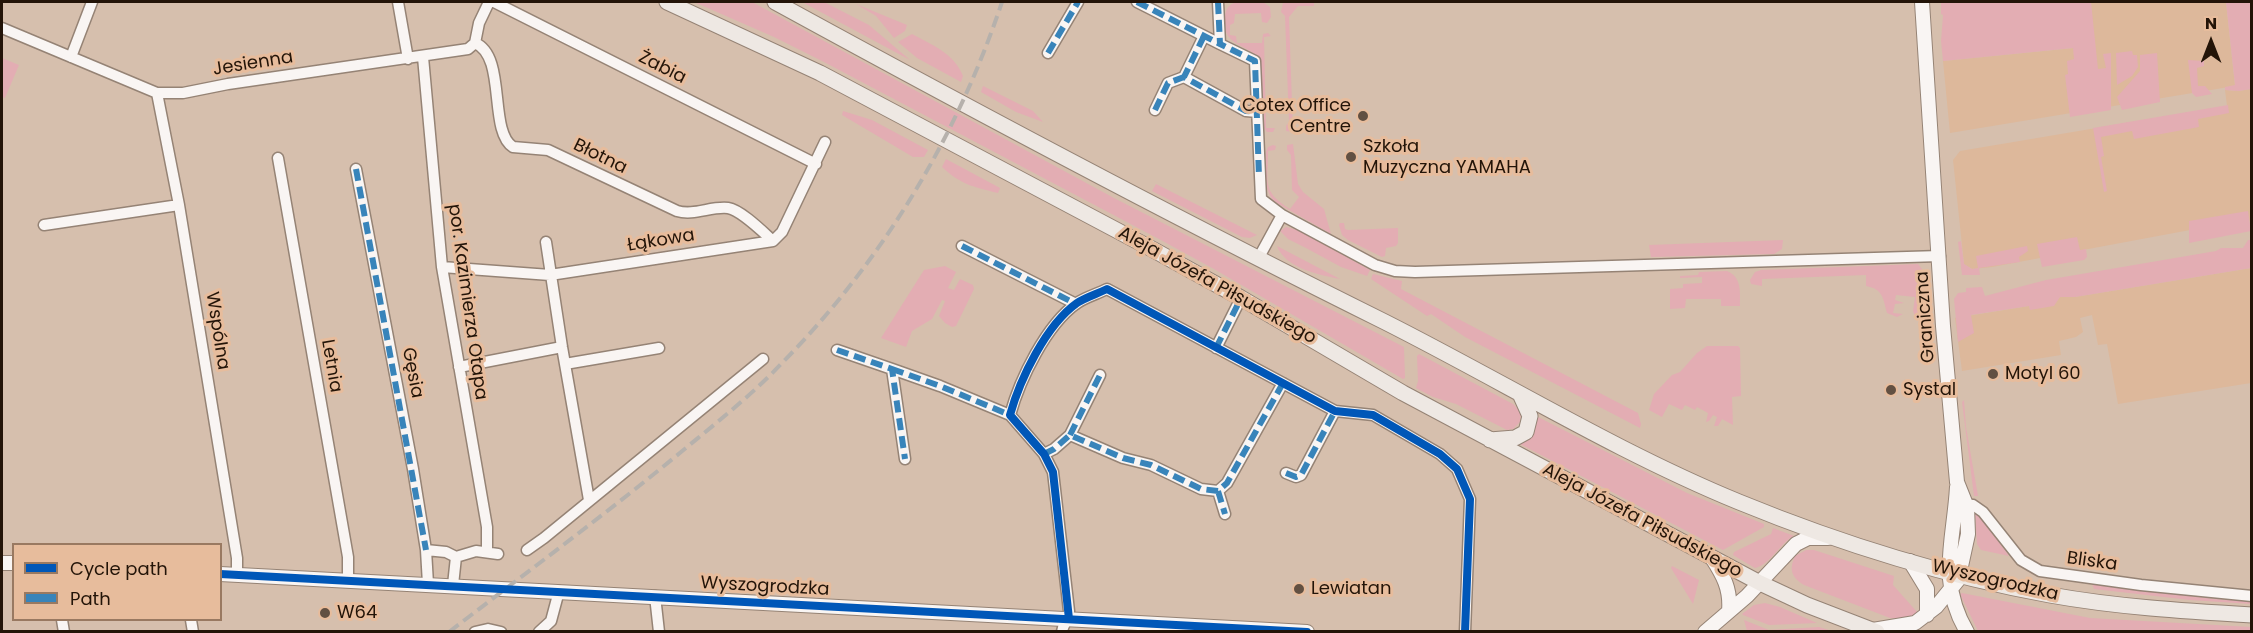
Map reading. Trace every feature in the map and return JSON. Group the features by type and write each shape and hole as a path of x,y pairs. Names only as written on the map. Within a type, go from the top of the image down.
{"main road":[{"name":"Aleja Józefa Piłsudskiego","path":"667,2 820,73 1241,298 1403,393 1760,583"},
{"path":"775,2 1172,215 1387,324 1632,453 1707,488 1783,520 1836,539"},
{"path":"1490,440 1515,438 1526,432 1530,416 1520,394"},
{"name":"Wyszogrodzka","path":"1836,539 1954,574 2051,595 2108,604 2252,615"},
{"path":"1760,583 1807,605 1875,631"}],"street":[{"path":"71,57 92,2"},
{"path":"398,2 408,59"},
{"path":"475,43 479,23 491,2"},
{"name":"Żabia","path":"491,2 816,164"},
{"path":"1048,53 1078,2"},
{"path":"1137,2 1256,61 1261,199 1282,215 1375,265 1395,271 1415,272 1940,256"},
{"path":"1218,2 1220,44"},
{"name":"Graniczna","path":"1922,2 1943,326 1961,504 1948,560 1954,574 1951,590 1957,612 1967,632"},
{"name":"Jesienna","path":"2,28 157,93 183,93 228,84 423,57 468,49 475,43"},
{"path":"1155,110 1168,83 1184,77 1204,36"},
{"name":"Błotna","path":"475,43 487,51 503,132 508,144 513,147 548,150 677,211 690,213 729,208 773,241"},
{"name":"por. Kazimierza Otapa","path":"423,57 442,267 493,553 465,553 456,557"},
{"path":"1184,77 1246,111 1257,112"},
{"name":"Wspólna","path":"157,93 179,205 237,558 237,574"},
{"path":"773,241 782,232 825,142"},
{"name":"Letnia","path":"278,158 349,560 348,580"},
{"name":"Gęsia","path":"356,170 426,549 428,584"},
{"path":"44,225 179,205"},
{"path":"1258,259 1282,215"},
{"name":"Łąkowa","path":"442,267 550,274 773,241"},
{"path":"546,242 589,500"},
{"path":"962,246 1076,304"},
{"path":"1010,415 1028,369 1059,321 1076,304 1107,289 1335,411 1373,415 1440,454 1457,469 1470,500 1466,632"},
{"path":"1216,348 1241,298"},
{"path":"459,367 562,347"},
{"path":"565,364 659,348"},
{"path":"837,350 932,383 1010,415 1044,454 1054,479 1065,625"},
{"path":"527,550 763,359"},
{"path":"892,369 905,459"},
{"path":"1044,454 1071,435 1100,375"},
{"path":"1071,435 1123,458 1151,465 1201,489 1218,491 1227,483 1283,383"},
{"path":"1286,473 1296,477 1300,475 1335,411"},
{"path":"1218,491 1225,514"},
{"name":"Bliska","path":"1961,504 1973,505 1983,512 2021,560 2040,571 2141,585 2252,596"},
{"name":"Wyszogrodzka","path":"1705,632 1760,583 1796,544 1815,537 1836,539"},
{"path":"426,549 446,552 456,557 453,585"},
{"path":"1712,558 1726,580 1730,595 1729,611"},
{"path":"1910,561 1927,589 1927,615"},
{"name":"Wyszogrodzka","path":"222,574 655,596 1065,625 1307,632"},
{"path":"1875,631 1906,626 1927,615 1951,590"},
{"path":"539,632 551,621 559,591"},
{"path":"655,596 659,632"},
{"path":"475,632 488,629 501,632"}],"shaded area":[{"path":"694,2 752,2 1114,198 1404,347 1405,378 1403,379 1159,239 824,62"},
{"path":"802,2 824,2 869,25 910,60"},
{"path":"1236,2 1263,2 1270,7 1271,17 1267,23 1262,22 1261,13 1235,14 1234,23 1230,25 1230,35 1236,36 1237,43 1262,43 1263,34 1268,33 1271,36 1264,37 1266,128 1275,128 1273,132 1267,132 1264,128 1260,60 1255,54 1236,43 1227,34 1226,11"},
{"path":"1314,2 1314,6 1298,6 1289,17 1293,132 1286,131 1289,122 1285,16 1281,12 1283,3"},
{"path":"1941,2 2091,2 2098,69 2106,68 2103,54 2111,53 2111,110 2070,117 2065,75 2068,74 2067,61 2074,59 2073,48 1943,61"},
{"path":"2091,2 2226,2 2235,86 1950,133 1943,61 2094,46"},
{"path":"2226,2 2251,2 2251,89 2225,90 2225,87 2235,85"},
{"path":"856,4 907,25 905,31 894,38 876,16"},
{"path":"912,34 935,46 954,61 963,76 961,82 917,58 898,42"},
{"path":"2132,51 2133,55 2137,55 2138,67 2132,76 2117,85 2116,53"},
{"path":"2157,53 2160,102 2122,110 2117,97 2140,71 2140,55"},
{"path":"2,58 19,65 5,98 2,97"},
{"path":"2188,60 2204,61 2204,66 2197,68 2198,86 2205,86 2212,94 2196,97 2192,93"},
{"path":"983,86 1033,111 1043,122 1016,112 981,92"},
{"path":"2251,89 2251,232 2249,219 1992,267 1972,269 1964,264 1953,160 1960,151 2227,106 2225,90"},
{"path":"2228,105 2229,113 2198,119 2199,127 2134,139 2132,131 2101,137 2104,156 2101,157 2107,191 2104,192 2093,128"},
{"path":"843,111 872,120 928,150 924,157 913,157 842,115"},
{"path":"1293,144 1298,184 1303,192 1324,209 1331,234 1275,202 1268,192 1265,165 1266,152 1268,147 1273,145 1276,146 1275,150 1268,151 1267,178 1270,191 1290,209 1299,197 1292,190 1291,155 1287,150 1287,145"},
{"path":"946,159 1000,188 998,193 961,181 942,167"},
{"path":"1156,184 1257,235 1250,238 1242,237 1152,191"},
{"path":"2248,211 2251,231 2189,243 2189,221"},
{"path":"1344,223 1345,229 1348,230 1398,228 1398,243 1396,246 1386,248 1385,256 1382,257 1342,235 1339,225"},
{"path":"1286,227 1298,230 1370,270 1367,276 1341,267 1288,239 1280,231"},
{"path":"2077,237 2080,250 2086,249 2087,257 2084,260 2042,267 2037,244"},
{"path":"1783,240 1782,249 1774,254 1651,257 1649,245"},
{"path":"2248,240 2251,240 2251,268 2075,297 2060,297 2054,306 2030,310 2029,306 1971,315 1974,333 1958,342 1954,299 1958,293 1966,292 1966,288 1982,287 1985,296 2046,280 2216,251 2221,248 2243,248"},
{"path":"1961,241 1964,264 1972,269 1978,268 1976,256 2027,246 2028,251 2019,257 2020,262 1979,268 1980,275 1962,275 1958,242"},
{"path":"1277,246 1340,279 1313,273 1295,265 1281,254"},
{"path":"1918,264 1922,269 1926,321 1915,317 1913,311 1915,297 1896,295 1895,300 1904,303 1895,304 1893,313 1903,314 1897,317 1887,313 1879,292 1866,286 1866,275 1762,279 1762,286 1751,284 1750,280 1755,272 1761,270"},
{"path":"945,266 956,272 948,288 954,290 960,279 973,285 974,289 956,326 952,327 945,323 939,316 945,301 942,300 932,319 912,331 906,347 881,338 924,270"},
{"path":"2251,268 2251,383 2118,404 2107,344 2098,345 2092,315 2080,318 2083,332 2076,337 2059,341 2061,355 1962,371 1955,318 2029,306 2030,309 2060,297 2075,297"},
{"path":"1727,271 1738,281 1740,306 1721,306 1721,299 1686,299 1685,308 1670,309 1670,289 1683,288 1683,284 1702,283 1702,277 1680,278 1680,276 1698,275 1699,272"},
{"path":"1373,274 1402,281 1401,289 1638,413 1640,428 1465,337 1431,314 1427,316 1371,279"},
{"path":"1707,346 1738,346 1740,348 1741,396 1732,397 1733,425 1722,419 1718,426 1714,426 1717,417 1713,415 1706,422 1708,413 1697,407 1695,410 1685,405 1682,410 1669,404 1662,417 1649,410 1654,394 1672,375 1680,372 1697,353"},
{"path":"1419,354 1513,404 1521,412 1520,422 1513,429 1507,430 1456,404 1433,397 1416,388 1417,356"},
{"path":"1964,400 1966,427 1978,496 1974,496 1962,402"},
{"path":"1538,417 1687,493 1764,524 1764,527 1723,550 1520,444 1532,434"},
{"path":"1975,514 1980,515 2009,556 1981,550 1977,544"},
{"path":"1773,528 1794,536 1765,563 1755,568 1733,555 1734,552 1771,534"},
{"path":"1806,550 1814,550 1894,576 1893,585 1918,613 1909,618 1890,618 1804,585 1794,576 1792,565 1795,556"},
{"path":"1672,566 1699,580 1693,604 1671,568"},
{"path":"2092,584 2215,599 2251,601 2251,604 2190,600 2094,589"},
{"path":"1960,594 2090,618 2251,627 2251,631 1978,631"},
{"path":"1765,603 1817,623 1769,625 1742,614 1754,605"},
{"path":"1744,620 1769,630 1819,627 1832,631 1747,631"}],"railway":[{"path":"449,632 624,498 720,419 771,374 819,323 853,282 913,194 963,101 1002,2"}],"marked path":[{"path":"1048,53 1078,2"},
{"path":"1137,2 1220,44"},
{"path":"1218,2 1220,44 1255,61 1259,177"},
{"path":"1204,36 1184,77 1246,111 1257,112"},
{"path":"1155,110 1168,83 1184,77"},
{"path":"356,169 426,550"},
{"path":"962,246 1076,304"},
{"path":"1216,348 1241,298"},
{"path":"837,350 892,369 905,459"},
{"path":"892,369 1010,415"},
{"path":"1070,435 1100,375"},
{"path":"1044,454 1054,449 1070,435 1123,458 1151,465 1201,489 1218,491 1227,483 1283,383"},
{"path":"1286,473 1296,477 1301,475 1335,411"},
{"path":"1218,491 1225,514"}],"cycle path":[{"path":"1069,619 1053,472 1044,454 1010,415 1027,370 1055,325 1077,303 1107,289 1335,411 1373,415 1440,454 1457,469 1470,499 1465,632"},
{"path":"222,574 1307,632"}],"place":[{"name":"Cotex Office Centre","path":"1363,116"},
{"name":"Szkoła Muzyczna YAMAHA","path":"1351,157"},
{"name":"Motyl 60","path":"1993,374"},
{"name":"Systal","path":"1891,390"},
{"name":"Lewiatan","path":"1299,589"},
{"name":"W64","path":"325,613"}]}
